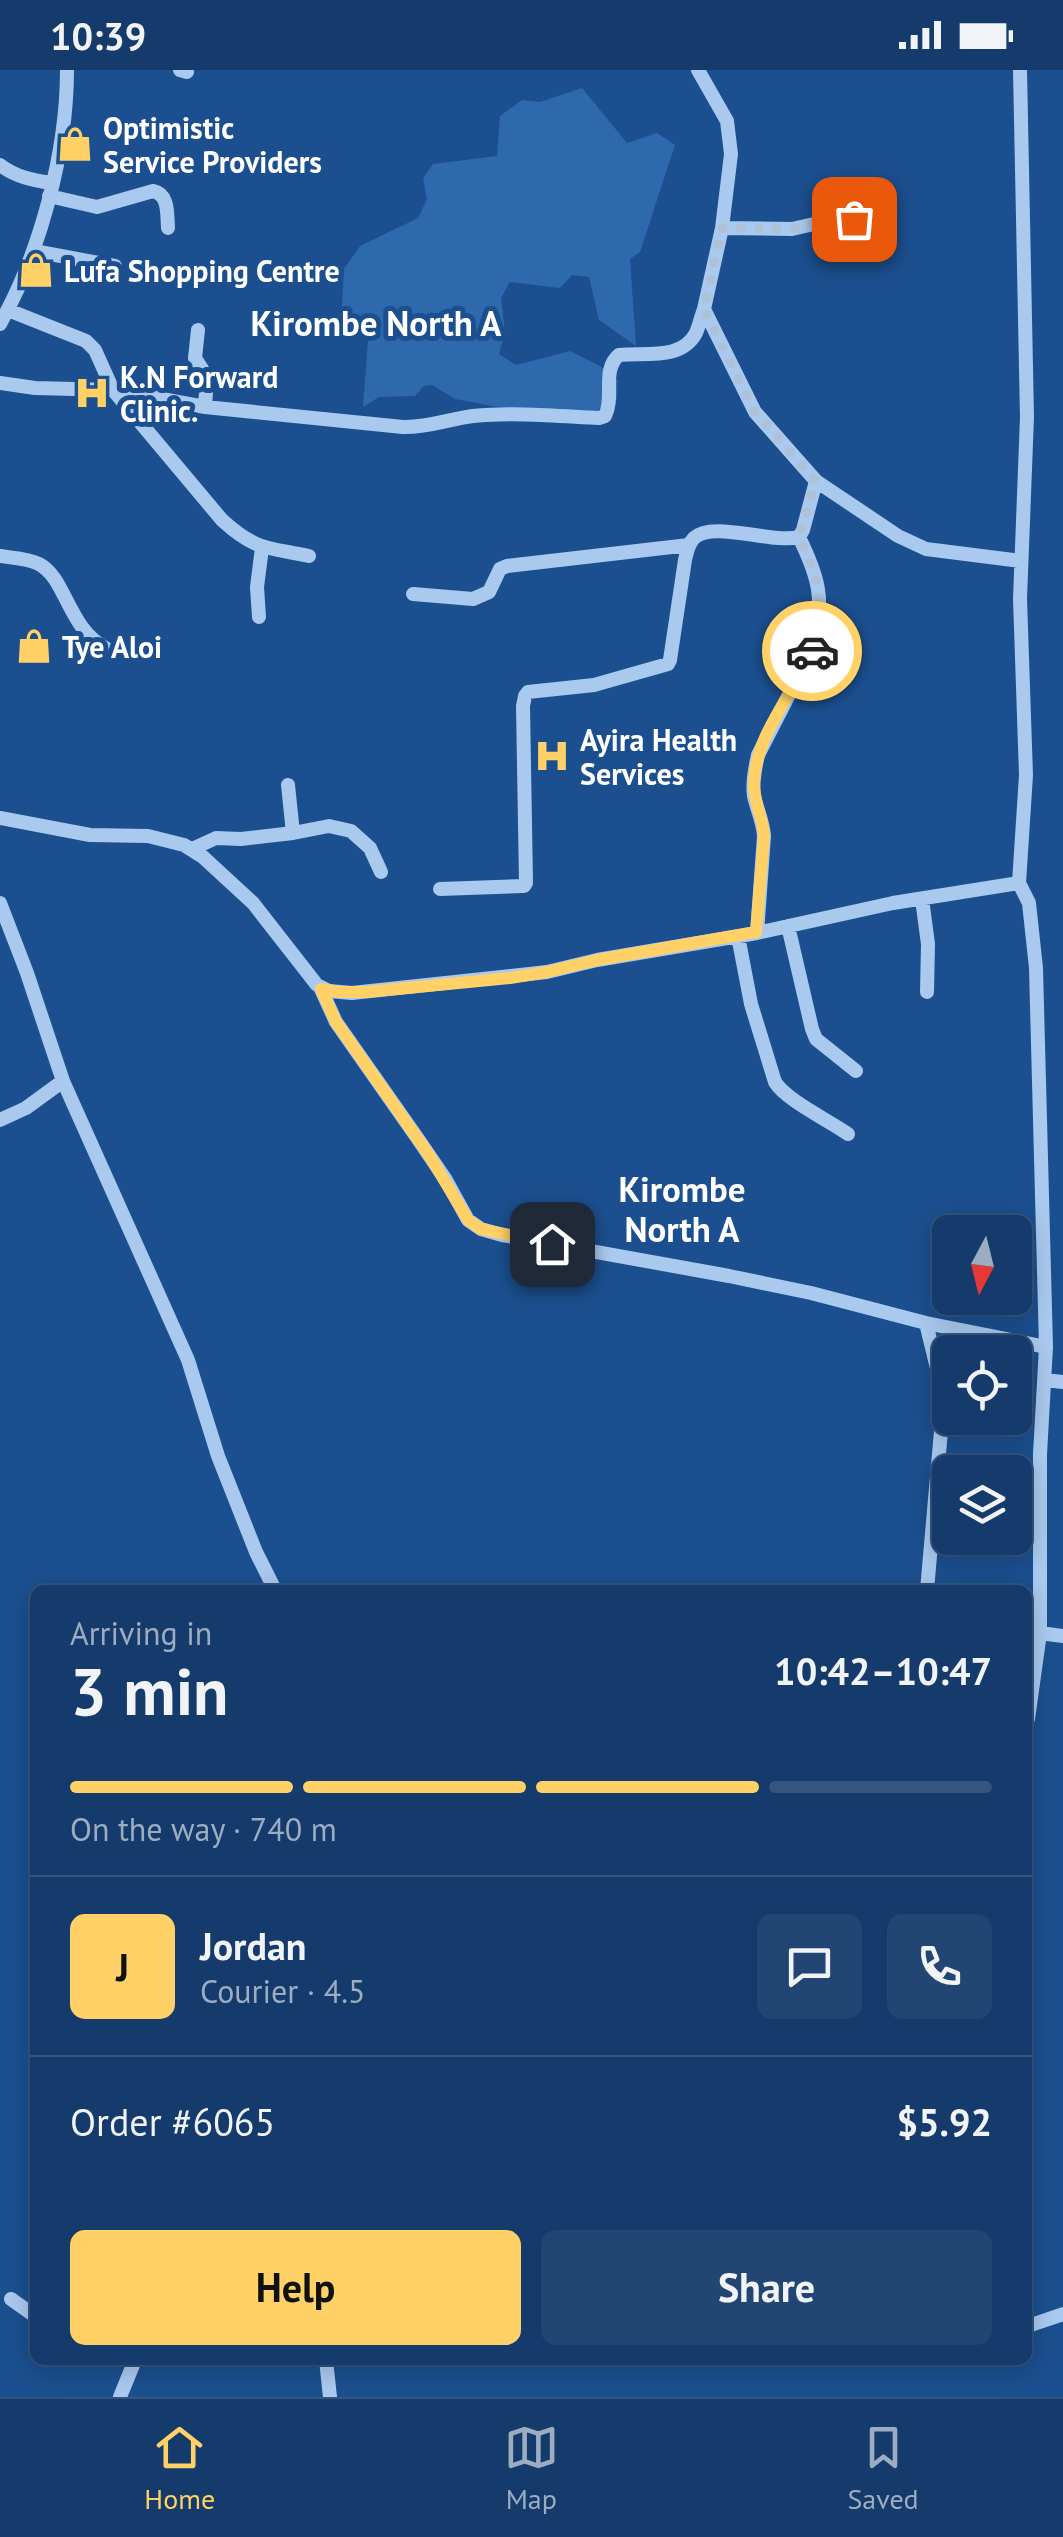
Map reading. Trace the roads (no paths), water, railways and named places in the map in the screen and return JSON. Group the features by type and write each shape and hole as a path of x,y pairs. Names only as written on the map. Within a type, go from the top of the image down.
{"street":[{"path":"0,324 25,276 50,190 60,140 66,70"},
{"path":"0,383 113,390 205,407 402,427 430,426 470,416 605,416 614,358 671,353 682,348 696,333 704,309 722,228 731,154 727,121 698,70"},
{"path":"1020,70 1026,402 1020,599 1026,776 1019,883 1029,903 1036,968 1046,1347 1040,1467 1040,1633 1032,1691"},
{"path":"0,165 10,173 97,207 159,192 164,196 168,228"},
{"path":"722,228 792,229 836,218 854,219"},
{"path":"34,251 115,266"},
{"path":"704,309 755,412 816,481 917,546 1021,561"},
{"path":"8,310 86,341 96,350 113,390 236,532 262,548 309,556"},
{"path":"198,330 195,358 207,378 205,407"},
{"path":"756,932 764,836 754,796 755,770 776,716 808,658 818,625 816,572 799,537 816,481"},
{"path":"440,888 525,885 525,696 532,691 594,685 668,664 689,545 698,534 705,531 787,540 799,537"},
{"path":"413,594 473,599 489,592 500,569 507,566 689,545"},
{"path":"259,618 262,548"},
{"path":"0,556 32,561 47,570 79,625 107,648"},
{"path":"288,785 293,833"},
{"path":"0,818 90,835 162,839 192,850 252,903 321,989 336,1022 473,1226 502,1235 762,1283 1046,1347"},
{"path":"192,850 216,838 240,839 329,826 351,831 373,851 381,872"},
{"path":"321,989 366,992 510,978 1019,883"},
{"path":"922,899 928,944 928,992"},
{"path":"0,903 64,1081 188,1360 218,1456 272,1585"},
{"path":"788,926 816,1039 856,1071"},
{"path":"738,936 751,1004 775,1082 790,1098 848,1134"},
{"path":"0,1120 26,1108 64,1081"},
{"path":"926,1323 944,1397 927,1585"},
{"path":"1044,1380 1063,1382"},
{"path":"1040,1633 1063,1636"},
{"path":"11,2299 30,2312"},
{"path":"1032,2325 1063,2314"},
{"path":"120,2397 130,2365"},
{"path":"327,2365 330,2397"}],"place":[{"name":"Optimistic Service Providers","path":"75,144"},
{"name":"Lufa Shopping Centre","path":"36,270"},
{"name":"K.N Forward Clinic.","path":"92,393"},
{"name":"Tye Aloi","path":"34,646"},
{"name":"Ayira Health Services","path":"552,756"}],"district":[{"name":"Kirombe North A","path":"376,323"},
{"name":"Kirombe North A","path":"682,1209"}]}
